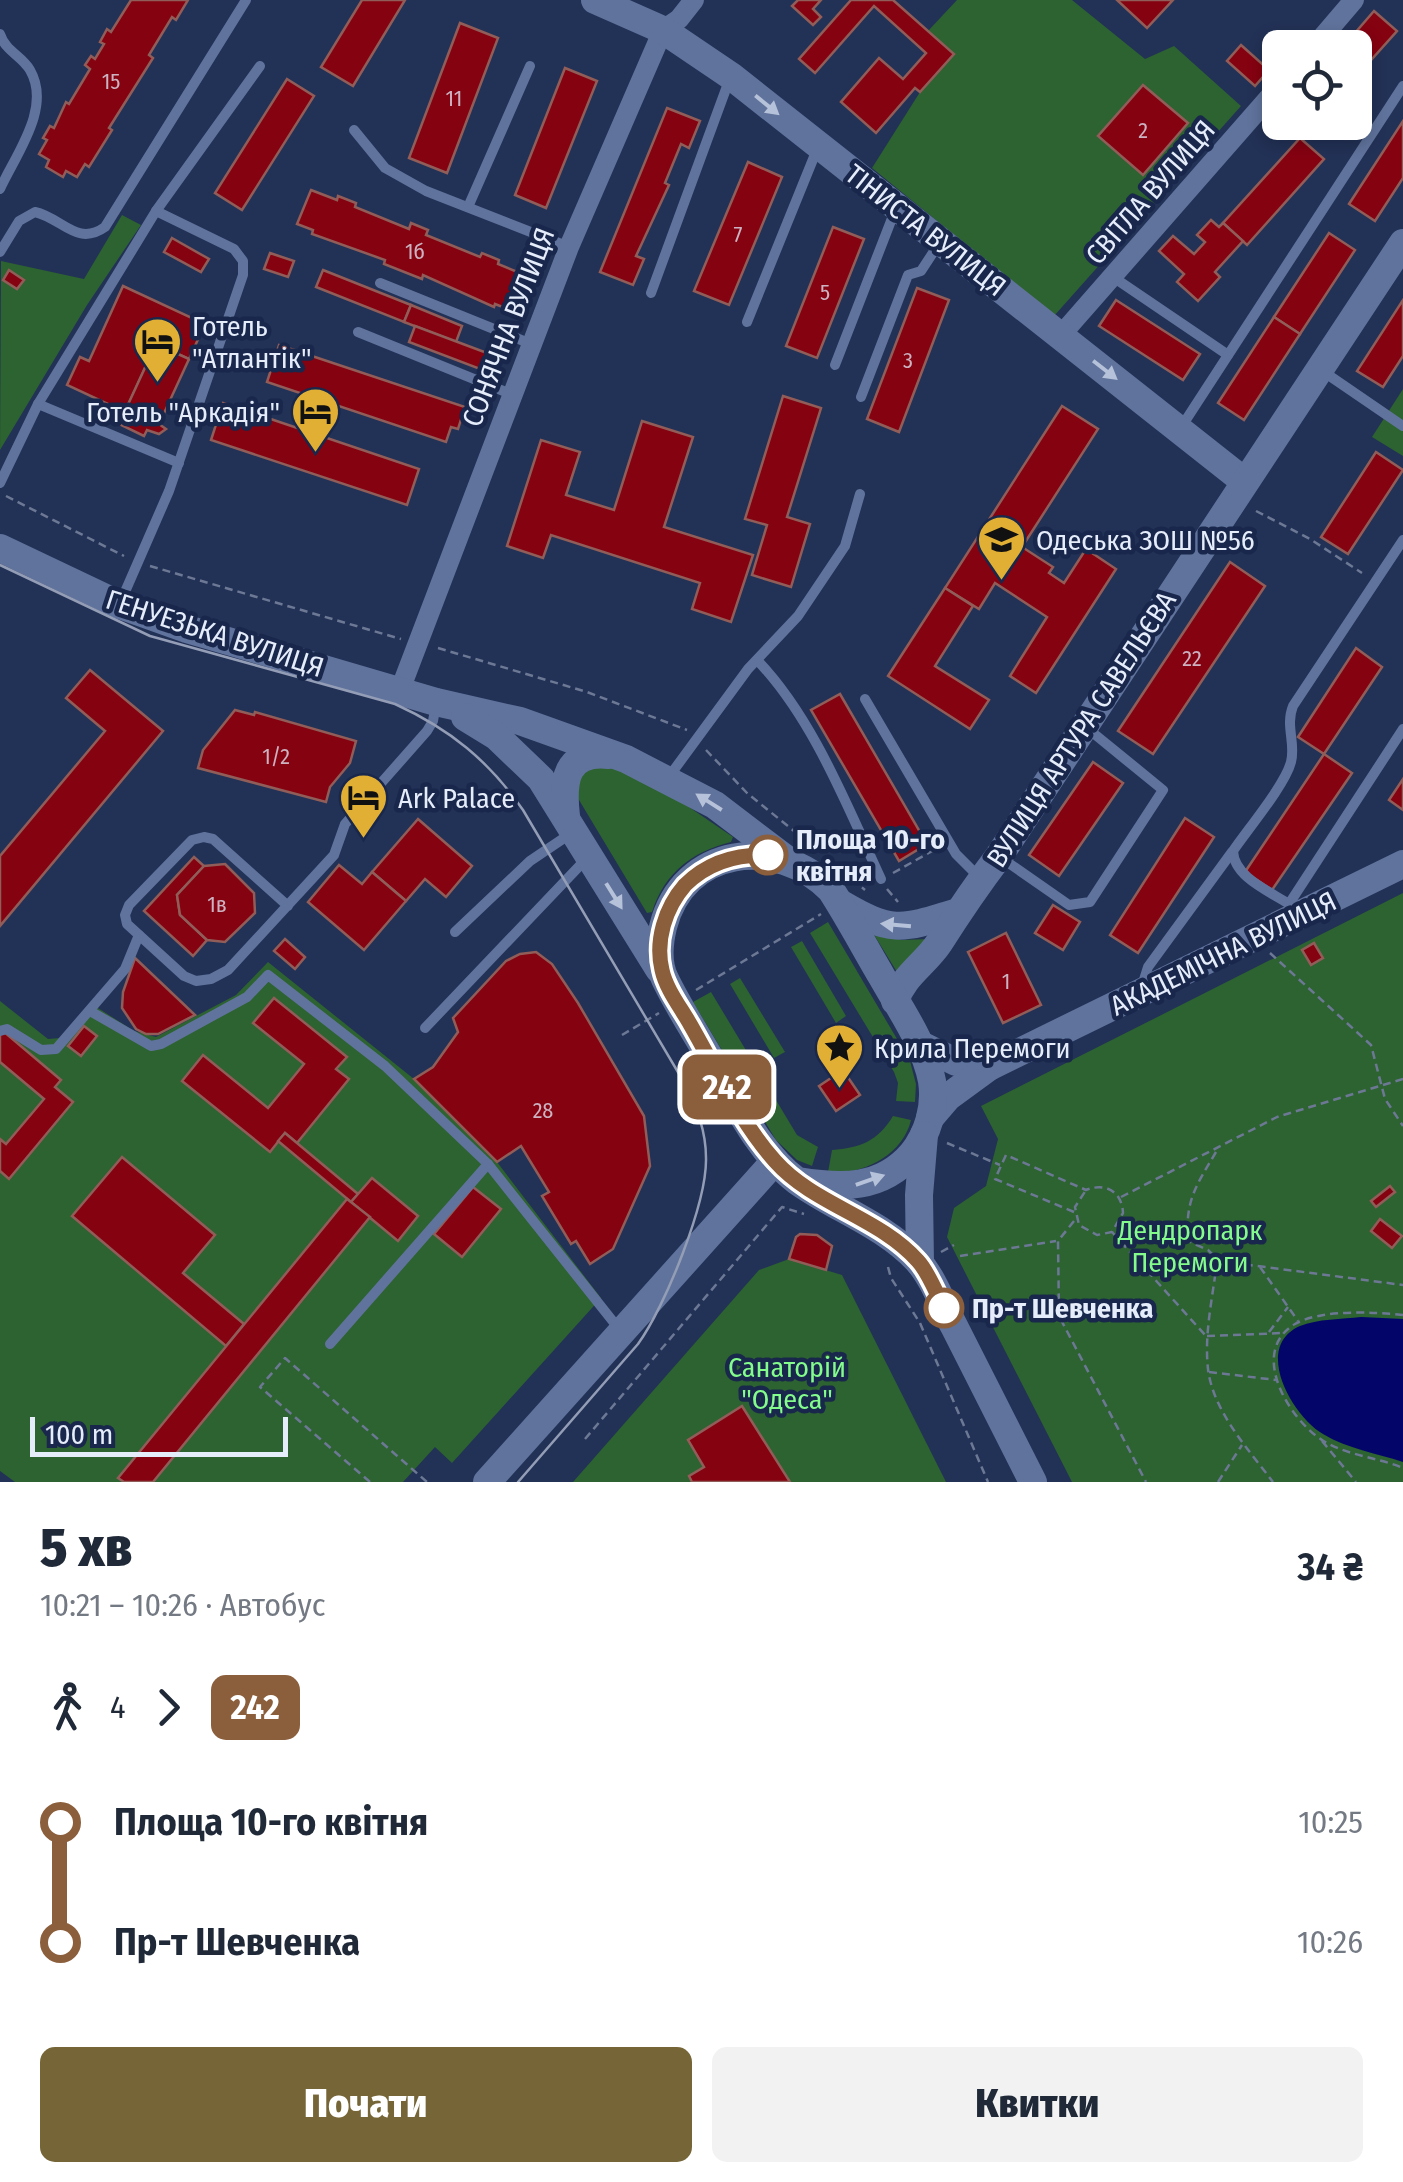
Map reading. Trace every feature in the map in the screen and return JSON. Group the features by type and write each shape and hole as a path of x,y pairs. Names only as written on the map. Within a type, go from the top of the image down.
{"main road":[{"name":"ТІНИСТА ВУЛИЦЯ","path":"595,0 663,30 731,76 1244,481"},
{"name":"ВУЛИЦЯ АРТУРА САВЕЛЬЄВА","path":"896,1001 906,979 937,946 955,913 999,856 1403,243"},
{"name":"ГЕНУЕЗЬКА ВУЛИЦЯ","path":"0,548 120,606 240,646 436,702 520,721 626,759 715,804 787,860 852,896"},
{"name":"ГЕНУЕЗЬКА ВУЛИЦЯ","path":"436,702 496,736 522,758 570,824 751,1128 775,1161 798,1182 882,1230 920,1263"},
{"path":"570,824 566,781 577,762 601,754 626,759"},
{"path":"662,975 660,937 665,919 673,902 698,874 714,864 750,854 787,860"},
{"name":"АКАДЕМІЧНА ВУЛИЦЯ","path":"798,1182 839,1187 883,1177 908,1159 948,1097 989,1067 1255,938 1288,913 1403,864"},
{"path":"852,896 866,918 902,928 955,913"},
{"path":"852,896 896,1001 919,1044 932,1083 919,1196 920,1263 1033,1482"},
{"path":"919,1044 956,1062 989,1067"},
{"path":"486,1482 775,1161"}],"street":[{"name":"СОНЯЧНА ВУЛИЦЯ","path":"400,690 569,247 663,30 694,0"},
{"path":"1328,30 1354,0"},
{"name":"СВІТЛА ВУЛИЦЯ","path":"1060,335 1262,105"}],"lane":[{"path":"0,252 19,221 35,212 76,234 96,234 106,227 246,0"},
{"path":"0,34 9,52 30,71 38,105 0,188"},
{"path":"0,483 38,404 156,211 260,66"},
{"path":"468,207 530,66"},
{"path":"651,293 731,76"},
{"path":"1179,429 1403,86"},
{"path":"354,130 385,168 426,191 569,247"},
{"path":"747,322 818,146"},
{"path":"835,365 896,206"},
{"path":"120,606 179,463 242,275 243,261 234,249 156,211"},
{"path":"861,397 908,275 921,271 941,241"},
{"path":"1112,276 1228,354"},
{"path":"380,283 531,344"},
{"path":"358,332 512,394"},
{"path":"1319,368 1403,426"},
{"path":"38,404 179,463"},
{"path":"668,779 757,660 798,616 845,546 860,494"},
{"path":"1140,994 1148,967 1286,774 1292,759 1288,720 1292,706 1403,540"},
{"path":"757,660 789,699 842,796 881,879"},
{"path":"865,700 956,854 981,879"},
{"path":"288,906 214,840 204,837 192,840 129,906 125,915 127,924 184,976 210,979 228,970 288,906 334,855 344,824 434,722 436,702"},
{"path":"999,856 1069,904 1090,902 1163,790 1085,726"},
{"path":"1233,851 1233,861 1242,872 1288,913 1403,729"},
{"path":"455,932 570,824"},
{"path":"425,1028 589,856"},
{"path":"0,1032 7,1028 40,1050 56,1049 124,969 139,936"},
{"path":"90,1011 151,1046 247,997 268,976 384,1066 488,1164 620,1330"},
{"path":"330,1344 488,1164"}],"path":[{"path":"0,494 137,562 479,658 587,692 687,730 747,793 819,852"},
{"path":"1256,511 1310,539 1375,582"},
{"path":"770,820 774,814"},
{"path":"881,879 949,842"},
{"path":"849,876 852,896"},
{"path":"622,1036 852,896 872,901"},
{"path":"1255,938 1371,1045 1380,1087 1403,1126"},
{"path":"1120,1198 1277,1117 1403,1079"},
{"path":"927,1126 1001,1165"},
{"path":"1188,1241 1186,1212 1218,1150"},
{"path":"1074,1212 995,1179 1006,1155 1086,1190"},
{"path":"1105,1187 1120,1198 1122,1220 1112,1232 1089,1233 1076,1218 1078,1197 1086,1190 1105,1187"},
{"path":"585,1440 782,1206 820,1219"},
{"path":"1076,1218 1058,1240 1059,1316 1146,1482"},
{"path":"1122,1220 1188,1241 1208,1250 1218,1261 1403,1285"},
{"path":"1112,1232 1207,1337"},
{"path":"960,1256 1058,1240"},
{"path":"1218,1261 1207,1337 1208,1372 1243,1444 1274,1482"},
{"path":"888,1266 891,1278 920,1323 988,1482"},
{"path":"1260,1267 1299,1322"},
{"path":"1268,1333 1288,1306"},
{"path":"1207,1337 1284,1332 1299,1322 1352,1312 1403,1315"},
{"path":"1284,1332 1275,1357 1277,1380 1292,1411 1356,1482"},
{"path":"370,1482 260,1387 285,1358 427,1482"},
{"path":"1208,1372 1277,1380"},
{"path":"1320,1439 1350,1453 1403,1468"},
{"path":"1218,1482 1243,1444"}],"green space":[{"path":"957,0 1072,0 1145,59 1174,46 1241,106 1054,316 872,168 920,92 953,54 928,31"},
{"path":"122,215 141,225 87,305 0,450 1,261 84,279"},
{"path":"1403,389 1403,456 1372,437"},
{"path":"599,763 652,782 733,837 731,842 692,858 672,875 652,912 647,913 576,795 575,780"},
{"name":"Дендропарк Перемоги","path":"1403,893 1403,1482 1072,1482 947,1237 954,1208 986,1186 998,1139 981,1106"},
{"path":"828,922 910,1061 916,1084 915,1102 896,1101 898,1083 894,1072 810,933"},
{"path":"873,933 901,940 929,939 897,972"},
{"path":"802,941 846,1016 836,1023 791,947"},
{"path":"268,962 414,1079 497,1162 601,1298 452,1463 435,1447 403,1482 15,1482 0,1471 0,1001 48,1039 60,1038 90,1003 134,1031 156,1037 236,995"},
{"path":"740,978 785,1052 774,1058 730,984"},
{"path":"711,992 797,1135 818,1147 812,1166 797,1160 776,1140 693,1002"},
{"path":"893,1116 911,1120 907,1132 890,1153 867,1167 828,1172 832,1150 867,1142"},
{"name":"Санаторій \"Одеса\"","path":"789,1259 842,1275 946,1482 573,1482 759,1270"}],"shaded area":[{"path":"1361,1317 1403,1319 1403,1462 1323,1434 1300,1413 1282,1381 1279,1349 1286,1336 1307,1324"}],"building":[{"path":"131,0 188,0 176,20 172,17 149,55 153,58 89,167 85,164 77,177 66,171 63,177 46,167 49,160 39,154 47,140 43,138 50,126 54,128 66,102 69,104 90,69 85,65 91,56 95,59 107,29 111,32"},
{"path":"362,0 405,0 353,86 321,67"},
{"path":"798,0 821,0 813,9 821,17 813,25 792,6"},
{"path":"851,0 893,0 954,54 920,92 915,88 876,133 841,102 879,58 903,79 926,53 874,6 815,73 799,59"},
{"path":"1117,0 1173,0 1147,28"},
{"path":"1374,11 1397,31 1372,59 1372,30 1358,30"},
{"path":"460,23 498,38 447,173 409,158"},
{"path":"1241,45 1262,64 1262,78 1255,86 1227,61"},
{"path":"565,68 597,81 546,208 515,195"},
{"path":"287,79 314,96 242,210 215,193"},
{"path":"1143,85 1188,123 1143,175 1098,136"},
{"path":"667,108 700,121 689,148 681,144 665,183 669,185 636,256 644,259 633,285 600,272"},
{"path":"1403,121 1403,178 1375,221 1349,204"},
{"path":"1298,140 1324,159 1247,245 1223,223"},
{"path":"748,162 782,177 729,305 694,291"},
{"path":"311,190 356,203 355,207 409,229 411,223 428,230 426,235 480,257 482,253 527,276 513,311 495,304 494,307 423,275 422,279 384,264 385,260 312,234 313,230 297,224"},
{"path":"1211,220 1219,227 1223,223 1243,241 1215,272 1220,277 1198,301 1177,282 1184,274 1159,251 1173,236 1194,254 1205,242 1197,235"},
{"path":"833,227 864,239 817,358 786,346"},
{"path":"1329,233 1355,250 1300,334 1274,317"},
{"path":"172,238 209,259 201,272 164,252"},
{"path":"270,253 294,261 288,277 264,269"},
{"path":"9,270 24,280 17,289 3,280"},
{"path":"323,270 411,305 404,322 316,287"},
{"path":"123,286 205,324 189,359 156,344 125,412 67,385 80,357 89,361"},
{"path":"917,288 949,300 899,432 867,419"},
{"path":"1116,300 1200,354 1183,380 1099,326"},
{"path":"1403,300 1403,356 1383,387 1357,371"},
{"path":"411,305 462,326 456,342 404,322"},
{"path":"1274,317 1300,334 1244,420 1218,403"},
{"path":"415,326 487,353 480,369 409,342"},
{"name":"Готель \"Атлантік\"","path":"156,344 189,359 159,424 166,429 159,434 147,430 144,436 119,424"},
{"path":"279,345 465,407 458,429 451,427 446,442 267,382"},
{"path":"783,396 821,408 787,517 810,524 791,587 752,575 767,525 745,519"},
{"name":"Готель \"Аркадія\"","path":"223,403 419,469 407,505 211,440"},
{"path":"1062,406 1098,429 1022,547 1053,567 1049,573 1064,583 1086,549 1116,569 1036,693 1010,676 1047,617 995,583 979,609 945,588"},
{"path":"642,421 693,437 664,527 753,555 731,622 692,609 700,583 551,535 543,558 507,546 541,440 580,452 566,495 614,510"},
{"path":"1376,452 1403,470 1348,554 1321,537"},
{"path":"1230,562 1265,586 1153,754 1118,731"},
{"path":"945,588 973,606 935,666 989,700 970,729 888,676"},
{"path":"1356,648 1382,667 1324,754 1298,737"},
{"path":"90,670 163,731 0,926 0,856 105,731 66,698"},
{"path":"840,694 927,844 899,861 811,710"},
{"path":"235,710 254,715 255,712 356,741 350,763 330,787 326,802 198,768 203,750"},
{"path":"1324,754 1352,773 1272,890 1245,872"},
{"path":"1093,762 1123,783 1059,876 1029,855"},
{"path":"1403,779 1403,810 1389,800"},
{"path":"1185,818 1214,837 1138,953 1110,935"},
{"path":"418,819 472,866 446,897 425,879 406,901 372,872"},
{"path":"194,857 204,866 177,895 180,915 207,940 193,956 144,911"},
{"path":"225,864 254,893 255,913 225,942 207,940 180,915 177,895 204,866"},
{"path":"339,865 362,884 372,872 406,901 364,950 308,902"},
{"path":"1053,905 1080,922 1063,950 1035,933"},
{"path":"1006,933 1041,1005 1003,1023 968,952"},
{"path":"285,939 305,957 295,969 274,951"},
{"path":"1314,943 1323,958 1311,965 1302,950"},
{"path":"536,952 552,964 578,1003 644,1116 650,1166 613,1249 590,1264 576,1241 571,1244 542,1196 549,1192 521,1146 497,1162 414,1079 433,1067 458,1032 453,1018 506,961"},
{"path":"135,958 195,1015 158,1034 136,1029 122,1008 123,992"},
{"path":"274,998 347,1057 336,1069 349,1079 297,1143 285,1133 270,1152 182,1081 203,1055 268,1108 304,1064 253,1023"},
{"path":"84,1026 97,1036 81,1056 68,1046"},
{"path":"3,1031 61,1080 55,1087 73,1102 9,1179 0,1171 0,1139 6,1144 44,1099 0,1062"},
{"path":"843,1070 860,1095 836,1111 819,1086"},
{"path":"285,1133 358,1194 351,1202 278,1141"},
{"path":"122,1157 215,1235 183,1273 244,1324 226,1346 72,1216"},
{"path":"372,1178 418,1216 398,1241 351,1202"},
{"path":"1390,1186 1395,1192 1376,1207 1371,1201"},
{"path":"473,1187 501,1209 462,1257 434,1234"},
{"path":"347,1199 370,1217 153,1482 124,1482 118,1478"},
{"path":"1380,1219 1402,1236 1392,1248 1371,1231"},
{"path":"800,1234 817,1235 832,1246 826,1270 789,1259"},
{"path":"742,1406 790,1482 692,1482 689,1476 704,1467 688,1440"}],"tram line":[{"path":"0,565 150,636 395,704 451,736 496,776 523,810 685,1084 700,1120 706,1158 700,1201 672,1281 638,1344 518,1482"}],"bus line":[{"name":"242","path":"768,855 750,854 714,864 684,887 673,902 660,937 662,975 751,1128 775,1161 798,1182 882,1230 906,1250 920,1263 944,1308"}],"place":[{"name":"Готель \"Атлантік\"","path":"157,384"},
{"name":"Готель \"Аркадія\"","path":"315,454"},
{"name":"Одеська ЗОШ №56","path":"1001,582"},
{"name":"Ark Palace","path":"363,840"},
{"name":"Площа 10-го квітня","path":"768,855"},
{"name":"Крила Перемоги","path":"839,1090"},
{"name":"Пр-т Шевченка","path":"944,1308"}]}
